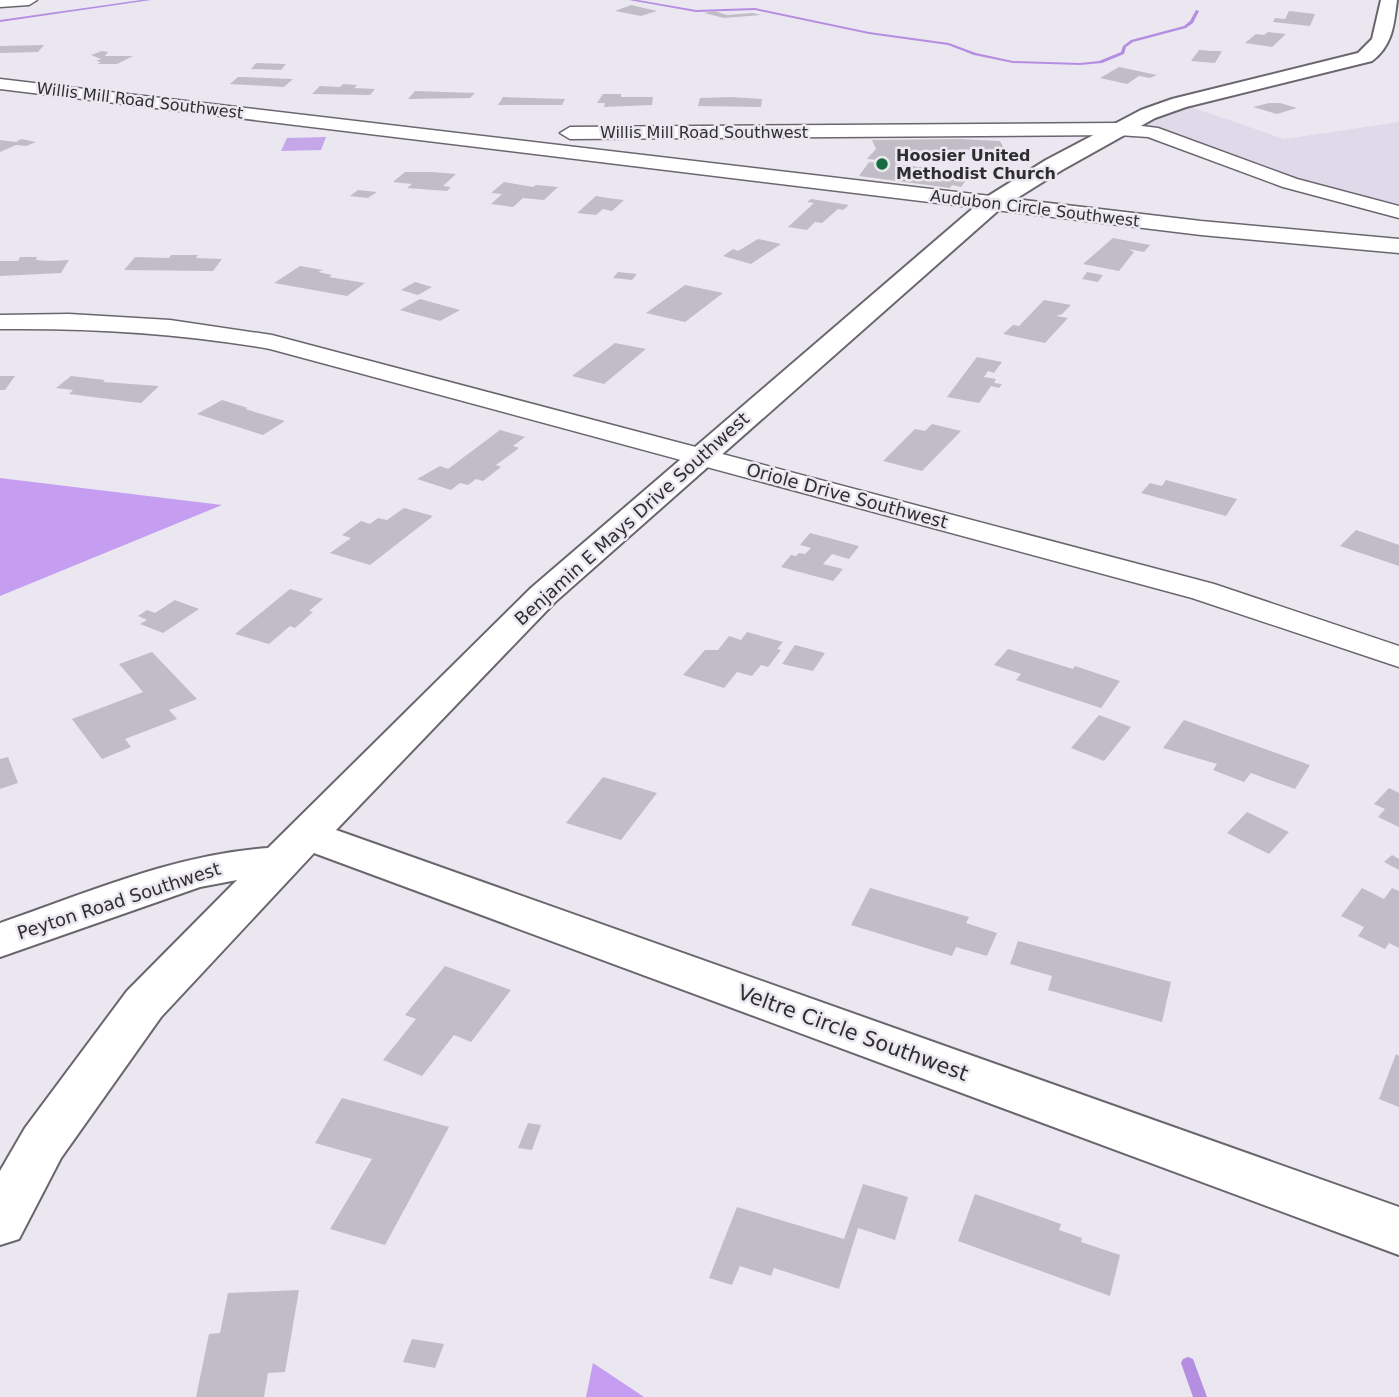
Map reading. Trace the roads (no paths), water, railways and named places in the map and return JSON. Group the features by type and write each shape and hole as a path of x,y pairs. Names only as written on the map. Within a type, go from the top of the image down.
{"street":[{"path":"0,2 29,0"},
{"name":"Benjamin E Mays Drive Southwest","path":"0,1222 43,1143 144,1004 293,848 543,595 700,456 993,203 1148,114 1179,103 1365,57 1377,50 1382,42 1388,0"},
{"name":"Willis Mill Road Southwest","path":"0,84 462,139 494,134 1118,129 1151,132 1290,183 1399,212"},
{"name":"Audubon Circle Southwest","path":"462,139 1201,228 1399,246"},
{"name":"Oriole Drive Southwest","path":"0,322 108,321 223,332 272,342 1203,591 1399,657"},
{"name":"Peyton Road Southwest","path":"0,940 192,874 293,848"},
{"name":"Veltre Circle Southwest","path":"293,848 1399,1231"}],"waterway":[{"path":"0,21 149,0"},
{"path":"631,0 696,11 755,9 869,33 949,44 975,54 1013,62 1080,64 1100,62 1123,53 1124,47 1132,41 1185,27 1192,22 1197,11"},
{"path":"1188,1363 1200,1397"}],"place":[{"name":"Hoosier United Methodist Church","path":"882,164"}]}
